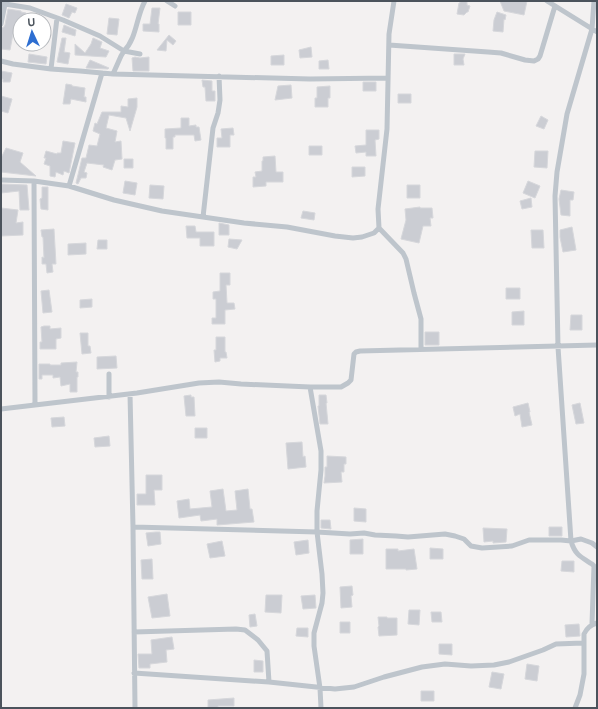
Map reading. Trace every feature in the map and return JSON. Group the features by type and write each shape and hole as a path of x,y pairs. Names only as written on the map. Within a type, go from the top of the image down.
{"street":[{"path":"113,74 121,56 132,42 140,12 145,1"},
{"path":"167,1 175,6"},
{"path":"394,1 389,34 387,129 378,209 379,228 397,246 406,259 414,293 420,310 421,350"},
{"path":"547,1 597,32"},
{"path":"575,708 580,695 584,674 584,634 587,629 595,624 594,566 577,554 573,549 571,541 558,346 556,172 567,114 592,29 594,1"},
{"path":"1,24 3,3 30,8 100,36 124,51 140,54"},
{"path":"389,45 501,53 534,61 540,56 555,6"},
{"path":"51,69 57,18"},
{"path":"1,61 51,69 113,74 310,79 388,78"},
{"path":"69,186 102,73"},
{"path":"203,218 213,128 220,100 219,76"},
{"path":"1,180 34,181 69,186 114,200 162,211 203,218 287,227 335,236 353,238 369,235 374,233 379,228"},
{"path":"34,181 35,405"},
{"path":"1,409 130,394 199,383 219,382 310,387 341,387 351,380 353,357 358,351 597,345"},
{"path":"109,374 109,396"},
{"path":"310,387 321,451 317,532 323,593 322,603 314,633 314,646 320,688 321,708"},
{"path":"130,394 135,708"},
{"path":"133,527 350,534 364,533 408,537 445,534 464,539 471,546 482,548 512,546 529,540 571,541 582,539 597,547"},
{"path":"134,632 245,630 258,640 267,651 269,682"},
{"path":"134,673 269,682 335,689 354,687 422,667 445,664 471,666 509,662 556,644 583,643"}],"building":[{"path":"460,1 467,1 467,5 470,6 468,12 464,15 457,14"},
{"path":"500,1 527,1 524,15 504,11"},
{"path":"66,4 77,8 75,13 72,12 69,18 62,15"},
{"path":"152,8 160,8 158,24 159,32 143,31 143,24 150,24"},
{"path":"8,9 21,11 12,12 12,39 10,50 1,49 1,28 5,25"},
{"path":"178,12 191,12 191,25 178,25"},
{"path":"497,12 506,15 505,20 504,19 503,32 493,31 494,20"},
{"path":"109,18 119,19 117,35 107,34"},
{"path":"64,25 76,30 75,36 62,32"},
{"path":"169,35 176,41 173,45 167,40 166,51 157,50"},
{"path":"62,38 66,38 64,52 70,53 68,64 57,62"},
{"path":"93,38 102,42 100,48 109,51 106,57 75,55 75,44 85,53"},
{"path":"311,47 312,57 300,58 299,50"},
{"path":"29,54 47,57 46,64 28,62"},
{"path":"454,54 465,54 463,59 464,65 454,65"},
{"path":"284,55 284,65 271,65 271,56"},
{"path":"149,57 149,71 133,71 132,58"},
{"path":"90,60 109,68 86,68"},
{"path":"328,60 329,69 319,69 319,61"},
{"path":"1,71 12,73 10,82 3,82 3,79 1,79"},
{"path":"202,80 212,81 212,91 215,91 215,101 206,101 205,87 203,87"},
{"path":"363,82 376,82 376,91 363,91"},
{"path":"66,84 85,88 84,97 86,97 86,102 71,99 70,104 63,104"},
{"path":"291,85 292,98 275,100 278,86"},
{"path":"330,86 328,107 315,107 317,87"},
{"path":"398,94 411,94 411,103 398,103"},
{"path":"1,96 12,99 8,113 1,111"},
{"path":"137,98 137,107 130,131 126,118 109,115 106,128 117,131 115,142 121,141 122,159 115,160 112,170 103,167 104,165 87,163 84,172 87,173 86,178 81,178 78,184 76,183 82,158 86,158 89,145 97,146 100,134 93,131 95,123 97,124 102,112 121,112 121,106 128,107 128,99"},
{"path":"541,116 548,120 544,129 536,126"},
{"path":"181,118 189,118 189,126 196,125 196,127 199,127 201,140 195,141 194,135 175,135 175,137 173,137 173,149 166,149 165,129 181,128"},
{"path":"233,128 234,135 230,135 230,147 217,147 217,138 222,138 221,129"},
{"path":"366,130 379,130 379,139 375,140 376,156 366,156 366,152 356,153 355,146 366,145"},
{"path":"63,141 75,143 69,173 64,171 63,175 56,172 55,177 50,176 50,166 44,164 46,151 57,154 61,153"},
{"path":"309,146 322,146 322,155 309,155"},
{"path":"6,148 23,153 20,162 36,176 1,172 1,158"},
{"path":"535,151 548,151 547,168 534,167"},
{"path":"275,156 276,172 283,172 283,182 266,182 266,186 253,187 253,177 256,177 255,172 262,171 263,157"},
{"path":"124,159 133,159 133,168 124,168"},
{"path":"352,167 365,167 365,176 352,177"},
{"path":"125,181 137,183 135,195 123,193"},
{"path":"528,181 540,186 535,198 523,193"},
{"path":"1,184 27,185 29,210 20,210 19,191 1,193"},
{"path":"150,185 164,186 163,199 149,198"},
{"path":"407,185 420,185 420,198 407,198"},
{"path":"42,187 48,187 48,210 41,209 40,199 42,198"},
{"path":"561,190 574,192 573,200 570,200 570,216 561,215 559,199"},
{"path":"531,198 532,207 522,209 520,201"},
{"path":"420,207 432,208 433,218 430,218 431,226 423,226 419,243 401,239 406,220 405,209"},
{"path":"1,208 18,210 16,223 23,222 23,235 1,236"},
{"path":"303,211 315,213 314,220 301,218"},
{"path":"219,223 229,225 229,235 219,235"},
{"path":"186,226 195,226 196,232 214,232 214,246 200,246 200,238 187,238"},
{"path":"572,227 576,250 563,252 560,230"},
{"path":"54,229 56,264 52,264 53,272 47,273 46,264 42,264 42,257 44,258 43,237 41,230"},
{"path":"531,230 543,230 544,248 532,248"},
{"path":"229,239 242,240 237,249 228,247"},
{"path":"98,240 107,240 107,249 97,249"},
{"path":"86,243 86,254 68,255 68,244"},
{"path":"220,273 230,273 230,285 226,285 227,303 234,303 235,309 225,310 225,324 212,324 212,318 216,318 216,299 213,299 213,292 220,291"},
{"path":"506,288 520,288 520,299 506,299"},
{"path":"49,290 52,312 43,313 41,291"},
{"path":"92,299 92,307 80,308 80,300"},
{"path":"524,311 524,325 512,325 512,312"},
{"path":"571,315 582,315 582,330 570,330"},
{"path":"50,326 50,329 61,328 61,338 56,339 56,349 40,349 40,342 42,342 41,327"},
{"path":"425,332 439,332 439,345 425,345"},
{"path":"80,333 88,333 88,346 90,346 91,353 82,354"},
{"path":"216,337 225,337 225,352 227,358 220,358 220,361 215,362 214,350 216,350"},
{"path":"116,356 117,368 97,369 97,357"},
{"path":"77,362 77,392 70,392 70,384 61,386 60,377 53,378 53,375 42,375 42,379 39,379 39,364 61,365 61,363"},
{"path":"191,395 191,397 194,397 195,416 186,416 184,396"},
{"path":"319,395 326,395 328,424 320,424 318,406"},
{"path":"528,403 532,425 522,427 520,414 515,416 513,407"},
{"path":"580,403 584,423 576,424 572,405"},
{"path":"64,417 65,426 52,427 51,418"},
{"path":"195,428 207,428 207,438 195,438"},
{"path":"109,436 110,446 95,447 94,438"},
{"path":"302,442 303,457 305,456 306,467 288,469 286,443"},
{"path":"327,456 346,457 344,472 341,472 342,482 324,483 325,467 327,467"},
{"path":"146,475 162,475 162,490 154,490 155,505 137,505 137,494 146,494"},
{"path":"223,489 226,511 237,510 235,491 248,489 250,509 252,509 254,522 217,525 217,519 201,521 200,515 179,518 177,501 189,499 190,509 212,507 210,491"},
{"path":"354,508 366,509 366,522 354,521"},
{"path":"321,520 330,520 331,529 321,528"},
{"path":"549,527 562,527 562,536 549,536"},
{"path":"483,528 507,529 506,542 484,542"},
{"path":"160,532 161,544 148,546 146,533"},
{"path":"363,539 363,554 350,554 350,540"},
{"path":"308,540 309,553 296,555 294,542"},
{"path":"222,541 225,556 210,558 207,544"},
{"path":"430,548 443,549 443,559 430,559"},
{"path":"386,549 398,549 398,551 414,549 417,569 386,569"},
{"path":"152,559 153,579 142,579 141,560"},
{"path":"562,561 574,561 574,572 561,571"},
{"path":"352,586 352,607 341,608 340,587"},
{"path":"167,594 170,616 152,618 148,597"},
{"path":"266,595 282,595 281,613 265,612"},
{"path":"315,595 316,608 303,609 301,596"},
{"path":"409,610 420,610 419,625 408,624"},
{"path":"431,612 441,612 442,622 432,622"},
{"path":"255,614 257,626 250,627 249,615"},
{"path":"378,617 397,618 397,635 379,636"},
{"path":"340,622 350,622 350,633 340,633"},
{"path":"579,624 580,636 566,637 565,625"},
{"path":"297,628 308,628 308,637 296,636"},
{"path":"172,637 174,649 166,650 167,662 150,664 150,668 139,668 138,654 152,654 151,640"},
{"path":"439,644 452,644 452,655 439,654"},
{"path":"254,660 263,661 263,672 254,672"},
{"path":"527,664 539,666 537,681 525,679"},
{"path":"492,672 504,674 501,689 489,687"},
{"path":"421,691 434,691 434,701 421,701"},
{"path":"234,698 234,706 218,706 218,708 208,708 208,700"}]}
